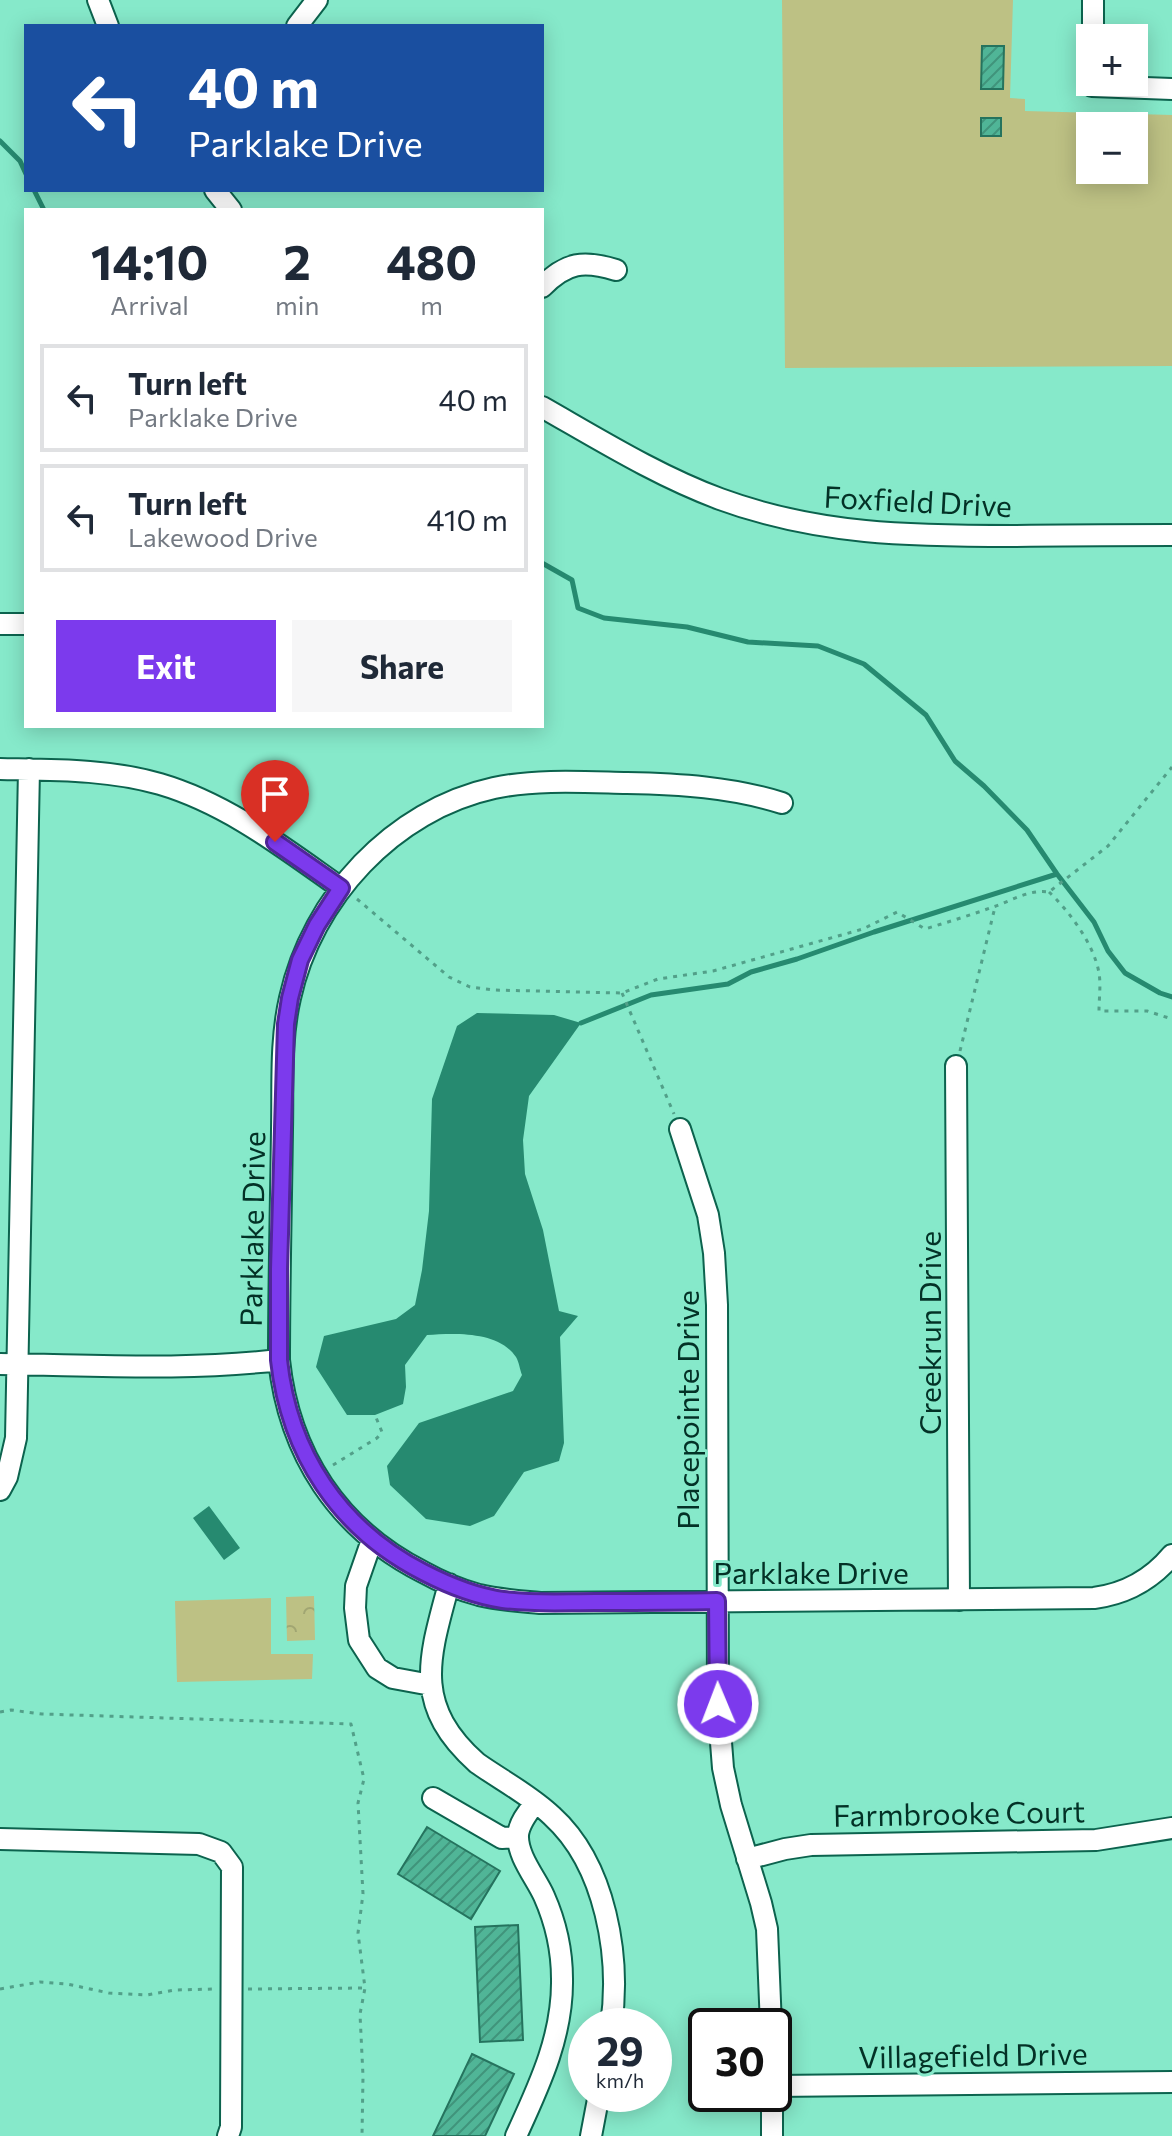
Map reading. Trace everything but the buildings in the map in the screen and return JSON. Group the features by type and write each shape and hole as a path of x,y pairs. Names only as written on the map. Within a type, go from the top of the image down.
{"street":[{"path":"98,0 107,24"},
{"path":"299,24 317,0"},
{"path":"1093,0 1093,24"},
{"path":"1148,88 1172,89"},
{"path":"217,192 229,208"},
{"path":"544,285 559,272 583,263 616,270"},
{"name":"Foxfield Drive","path":"544,408 661,473 704,492 767,514 805,523 893,535 1172,535"},
{"path":"0,624 24,624"},
{"path":"0,769 111,774 161,784 197,797 243,821 341,888"},
{"path":"0,1490 7,1477 16,1438 8,1364 29,769"},
{"name":"Parklake Drive","path":"782,803 731,790 667,784 538,782 499,787 461,798 393,836 341,888 317,925 300,960 286,1024 279,1360 288,1410 302,1447 343,1513 372,1540 404,1563 449,1584 501,1600 540,1603 1107,1597 1144,1581 1172,1555"},
{"name":"Creekrun Drive","path":"956,1066 959,1600"},
{"name":"Placepointe Drive","path":"680,1129 705,1202 714,1253 717,1305 718,1704 723,1768 767,1929 770,2008"},
{"path":"8,1364 136,1367 279,1360"},
{"path":"372,1540 356,1586 359,1640 377,1668 393,1678 431,1685"},
{"path":"449,1584 432,1645 431,1685 443,1723 477,1763 551,1814 582,1854 606,1913 613,1950 613,2008"},
{"path":"433,1798 502,1838 518,1837"},
{"path":"516,2136 553,2048 562,1983 561,1957 553,1918 520,1849 518,1837 520,1827 535,1803"},
{"name":"Farmbrooke Court","path":"747,1859 811,1845 1096,1840 1172,1828"},
{"path":"0,1839 199,1844 221,1852 232,1867 231,2127 228,2136"},
{"name":"Villagefield Drive","path":"792,2086 1172,2082"},
{"path":"591,2136 596,2112"},
{"path":"772,2112 772,2136"}],"path":[{"path":"1049,892 1108,846 1172,767"},
{"path":"341,888 449,977 470,987 622,993 658,979 713,971 863,929 897,912 925,929 1028,894 1049,892 1066,908 1088,943 1099,971 1099,1011 1147,1011 1172,1019"},
{"path":"956,1066 995,907"},
{"path":"622,993 680,1129"},
{"path":"317,1475 377,1438 382,1432 375,1415"},
{"path":"0,1712 351,1724 364,1779 358,1803 363,1894 358,1933 365,1988 360,2014 362,2136"},
{"path":"0,1989 40,1982 109,1993 147,1995 175,1990 365,1988"}],"green space":[{"path":"782,0 1013,0 1010,98 1025,99 1025,111 1076,112 1076,184 1148,184 1148,114 1172,115 1172,366 785,368"},
{"path":"314,1596 315,1640 287,1641 286,1597"},
{"path":"271,1598 271,1654 313,1654 312,1679 177,1682 175,1601"}],"water":[{"path":"477,1013 554,1015 581,1023 529,1096 523,1140 525,1174 543,1230 559,1311 578,1316 560,1337 564,1443 559,1461 524,1472 494,1516 470,1526 426,1519 390,1485 387,1466 419,1423 513,1391 522,1375 517,1359 508,1349 488,1338 427,1335 405,1365 403,1404 375,1415 347,1415 316,1367 324,1336 396,1319 415,1305 429,1211 432,1099 457,1026"},
{"path":"209,1506 240,1548 224,1560 193,1518"}],"waterway":[{"path":"0,141 20,161 24,170"},
{"path":"35,192 43,208"},
{"path":"544,564 572,580 578,608 604,618 687,627 748,642 818,646 864,664 926,715 955,761 1027,830 1094,922 1108,951 1125,973 1172,997"},
{"path":"581,1023 651,995 728,984 751,972 1057,874"}],"route":[{"path":"275,842 341,888 317,925 300,960 290,998 284,1050 279,1360 288,1410 307,1459 343,1513 372,1540 404,1563 439,1581 475,1594 540,1603 717,1601 718,1704"}]}
